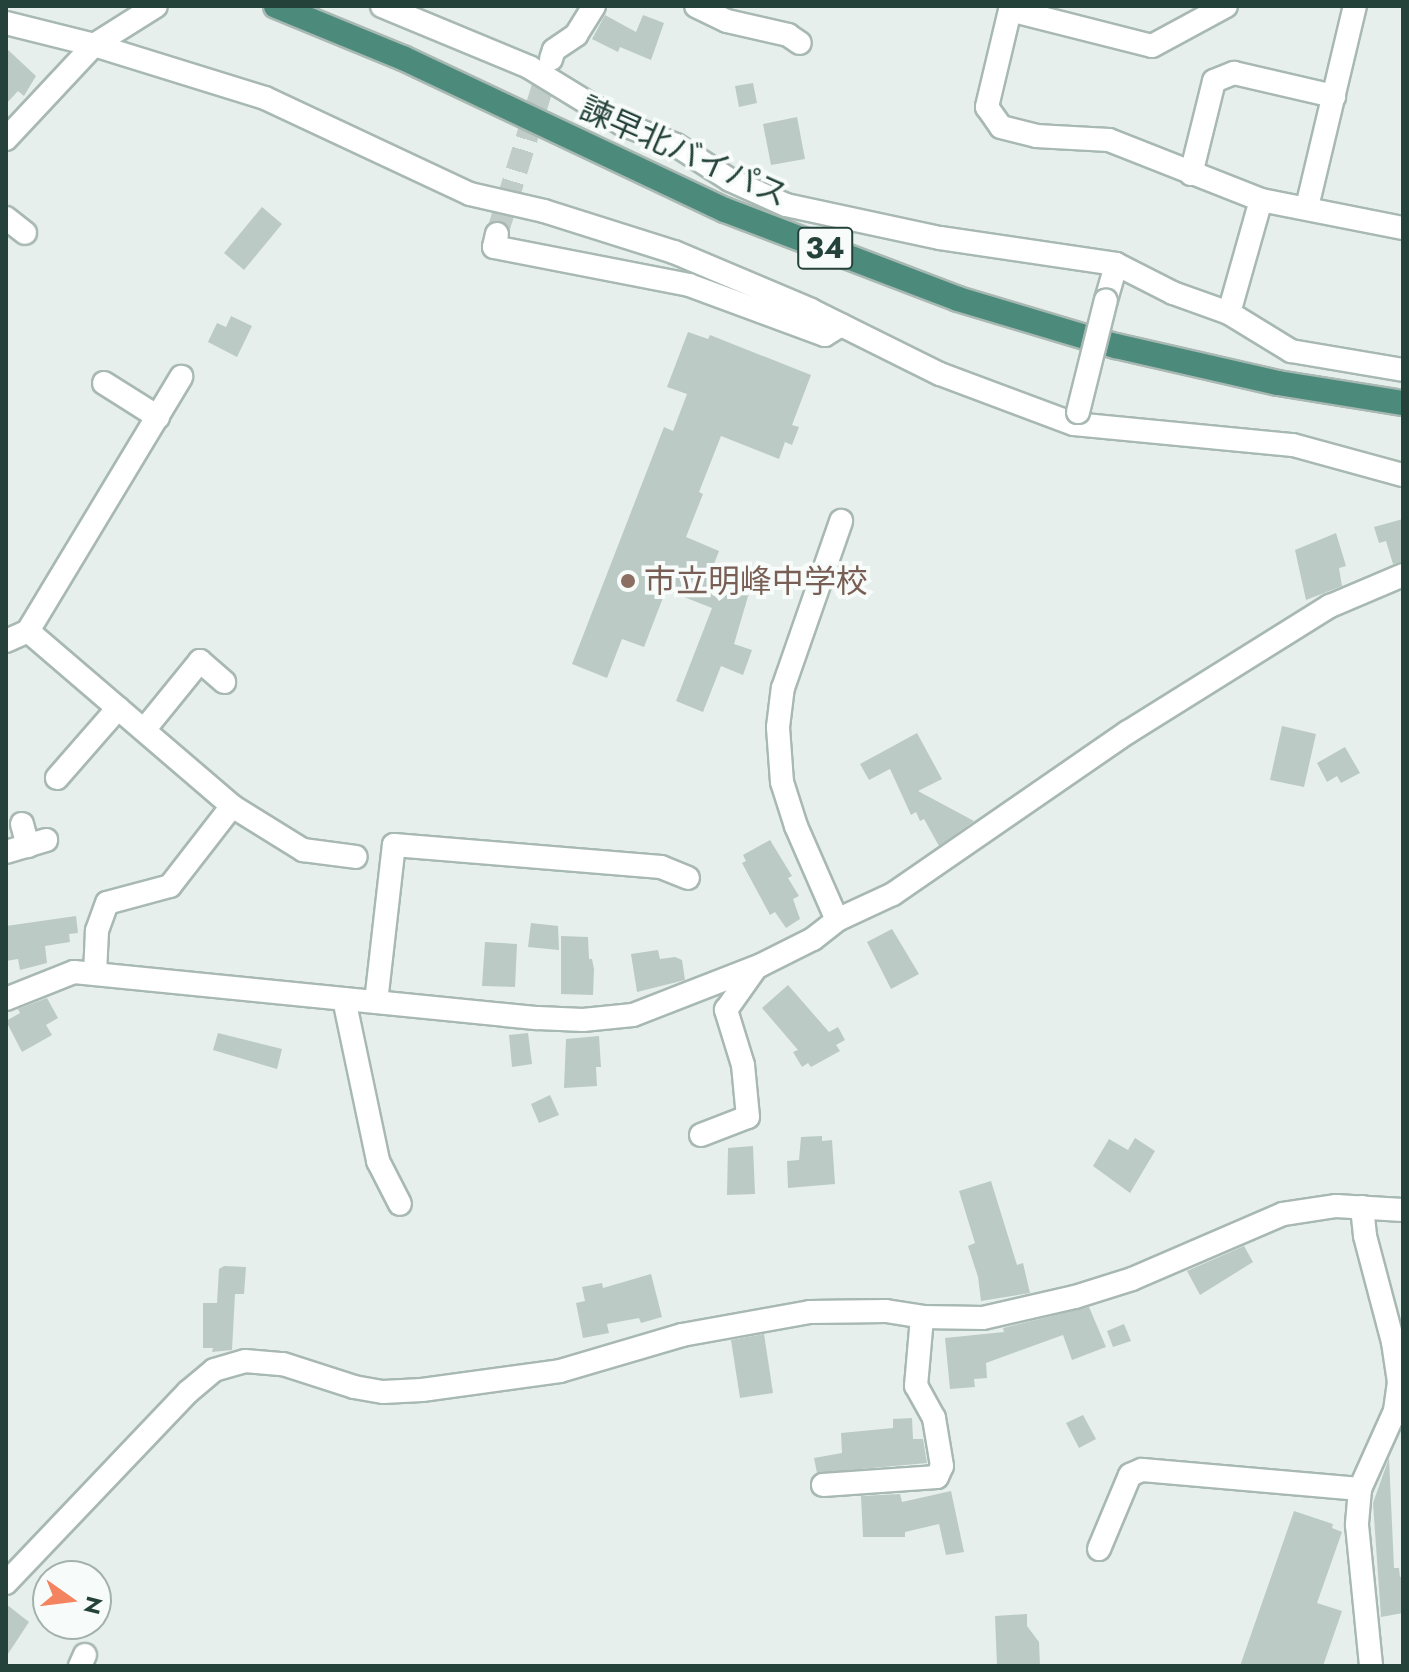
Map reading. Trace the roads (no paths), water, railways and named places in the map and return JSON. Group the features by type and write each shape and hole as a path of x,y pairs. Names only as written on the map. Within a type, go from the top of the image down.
{"highway":[{"name":"諫早北バイパス","path":"276,6 403,58 725,210 958,299 1116,346 1278,383 1403,403"}],"street":[{"path":"6,139 94,45 156,6"},
{"path":"382,6 529,67 622,124 676,145 730,180 786,205 940,238 1116,264 1173,293 1229,313 1291,351 1403,370"},
{"path":"551,59 554,50 576,35 594,6"},
{"path":"696,6 727,21 788,35 800,43"},
{"path":"1226,6 1152,46 1010,8 987,107 1001,127 1036,136 1109,140 1261,200 1403,228"},
{"path":"1307,207 1355,6"},
{"path":"6,23 94,45 265,98 470,194 544,211 674,252 841,325 940,374 1076,418 1293,445 1403,475"},
{"path":"1191,174 1214,81 1234,73 1334,96"},
{"path":"1229,313 1261,200"},
{"path":"6,218 25,233"},
{"path":"497,234 494,247 689,285 825,335 841,325"},
{"path":"1076,418 1116,264"},
{"path":"6,641 28,631 181,377"},
{"path":"104,383 158,417"},
{"path":"837,920 796,826 782,782 778,727 783,688 841,521"},
{"path":"6,999 74,972 583,1020 633,1015 755,968 813,939 837,920 893,894 1128,732 1330,606 1403,575"},
{"path":"28,631 232,806 303,850 356,857"},
{"path":"144,730 200,661 224,682"},
{"path":"57,778 118,708"},
{"path":"95,973 97,931 107,903 170,886 232,806"},
{"path":"376,1002 394,845 661,867 688,878"},
{"path":"701,1135 748,1117 743,1065 726,1010 755,968"},
{"path":"344,999 378,1161 400,1204"},
{"path":"6,1583 148,1431 214,1370 245,1361 283,1364 354,1387 383,1392 422,1390 560,1371 682,1335 810,1312 886,1311 922,1317 983,1318 1026,1310 1132,1279 1283,1214 1336,1206 1403,1210"},
{"path":"1362,1207 1365,1236 1393,1342 1399,1382 1395,1411 1360,1489 1357,1525 1371,1666"},
{"path":"823,1485 937,1477 942,1466 934,1418 916,1386 922,1317"},
{"path":"1099,1549 1130,1475 1142,1470 1360,1489"}],"tunnel":[{"path":"497,234 551,60"}],"place":[{"name":"市立明峰中学校","path":"628,581"}]}
